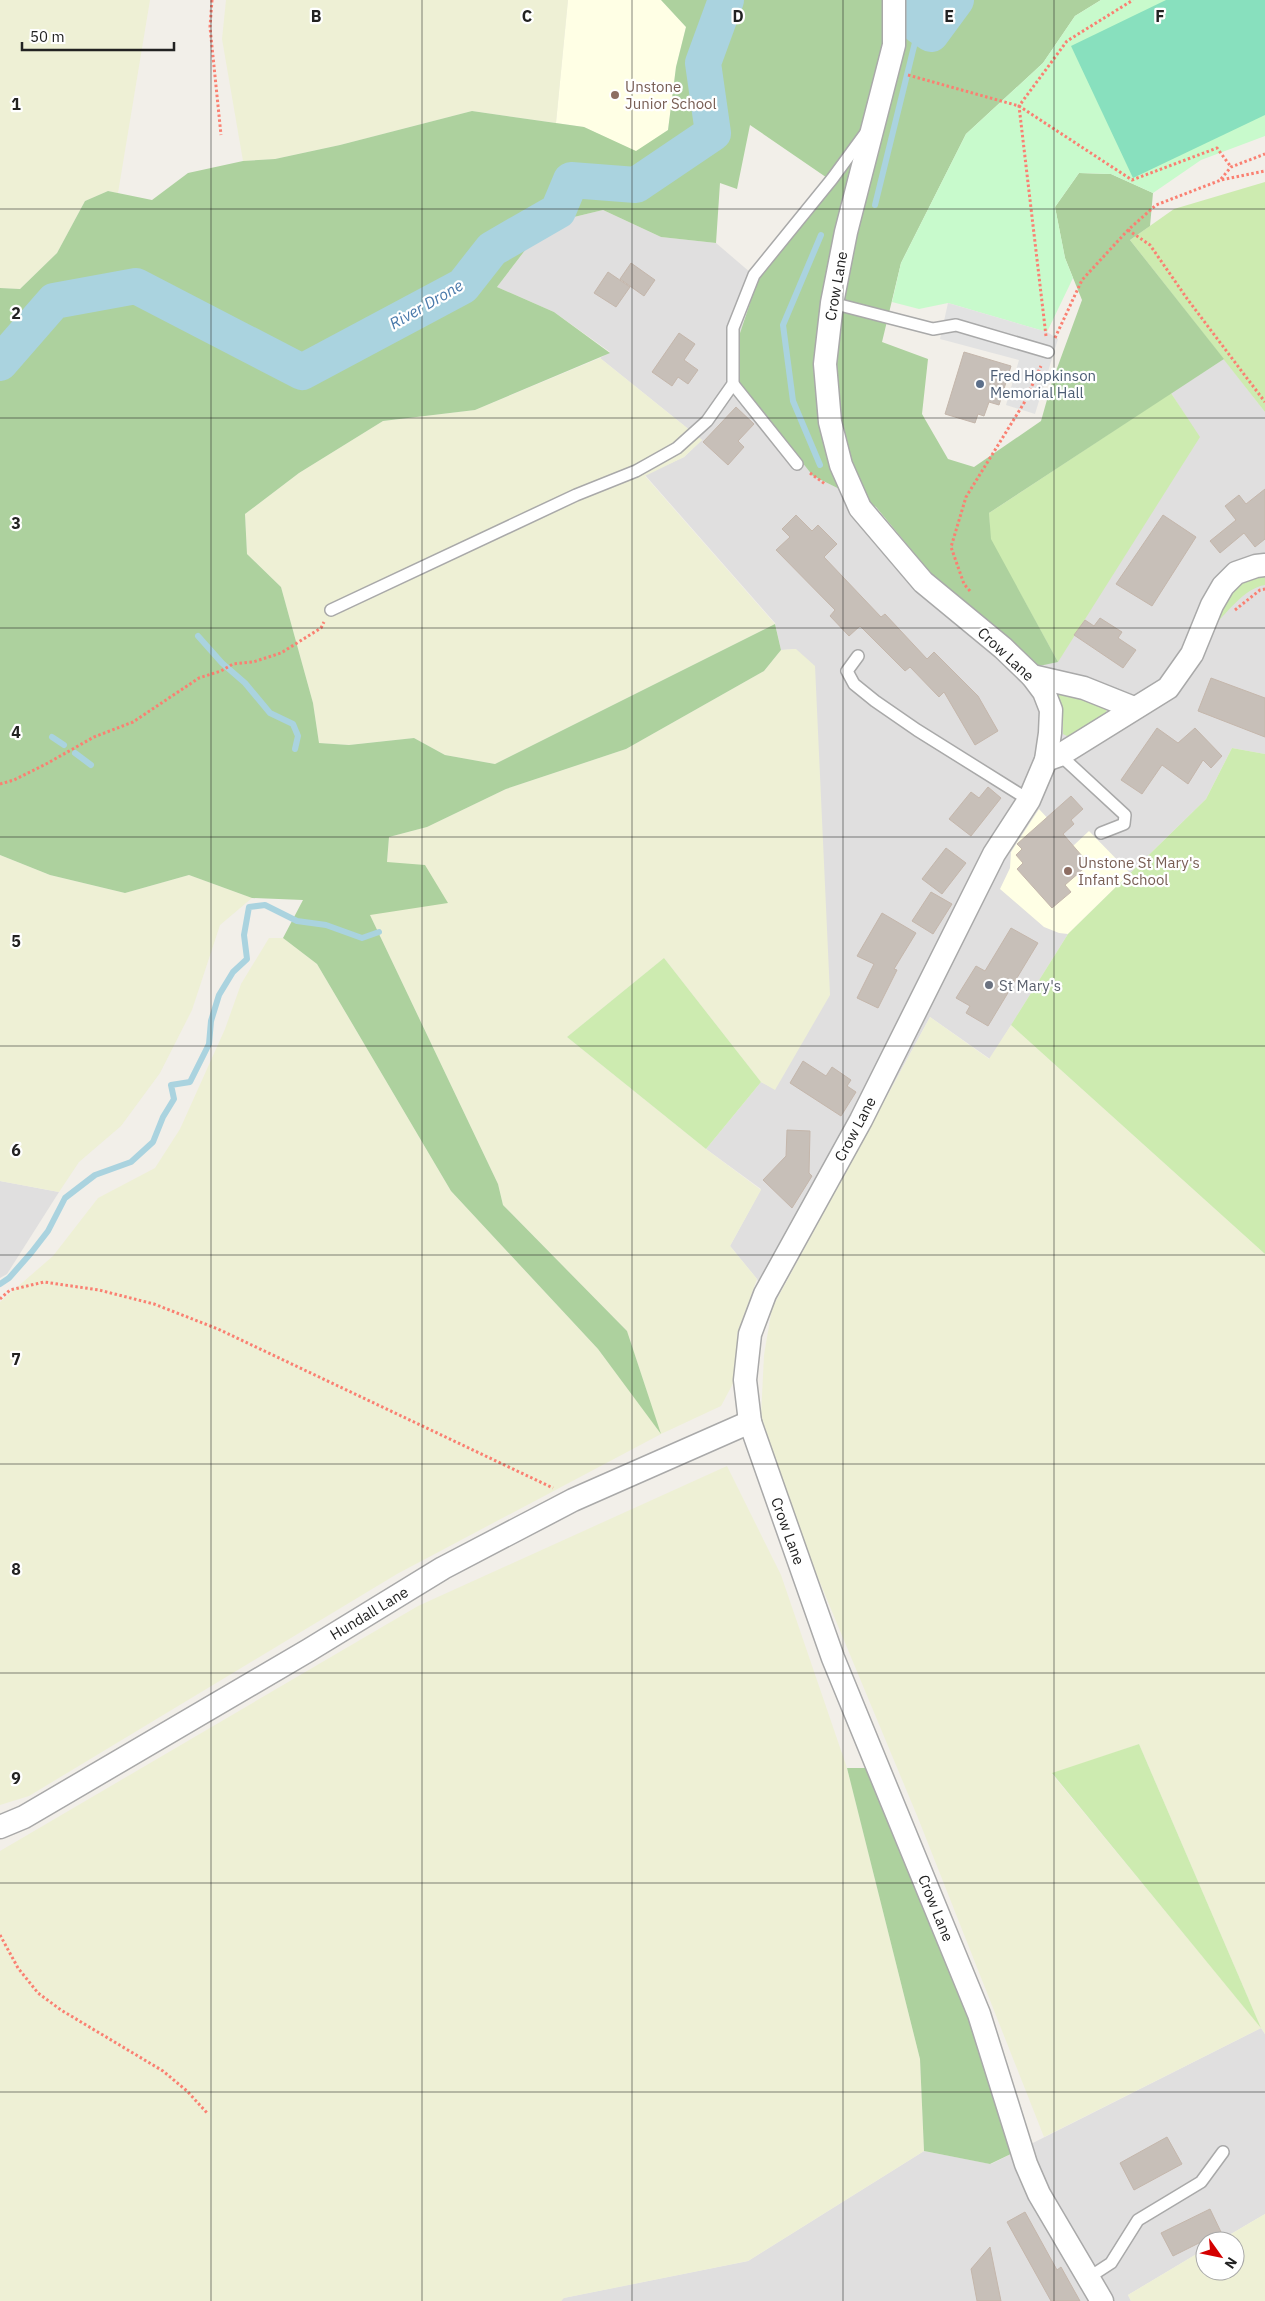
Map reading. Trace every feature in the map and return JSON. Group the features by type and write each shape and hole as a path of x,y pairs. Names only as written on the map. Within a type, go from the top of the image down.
{"street":[{"name":"Crow Lane","path":"894,0 894,45 846,232 832,303 825,364 830,422 841,465 860,508 923,582 1003,648 1032,676 1044,692 1050,710 1053,757 1029,800 994,854 861,1120 764,1294 750,1334 745,1380 750,1422 833,1658 979,2014 1026,2164 1039,2194 1102,2301"},
{"path":"1053,757 1168,688 1192,654 1212,605 1223,586 1236,573 1265,565"},
{"path":"1032,676 1084,688 1134,708"},
{"name":"Hundall Lane","path":"0,1827 32,1812 300,1655 443,1568 573,1500 750,1422"}],"lane":[{"path":"331,610 576,495 636,471 678,448 707,421 733,384 733,328 754,275 832,180 873,123"},
{"path":"832,303 933,328 956,325 1048,352"},
{"path":"733,384 797,464"},
{"path":"858,656 847,671 854,684 917,730 1029,800"},
{"path":"1053,757 1125,815 1124,824 1101,833"},
{"path":"1088,2278 1112,2263 1138,2220 1201,2182 1224,2152"}],"path":[{"path":"212,0 210,27 221,135"},
{"path":"1048,352 1019,106 1066,41 1134,0"},
{"path":"888,70 1019,106 1132,180 1217,148 1231,168"},
{"path":"1221,180 1231,168 1265,154"},
{"path":"971,592 964,584 951,547 966,496 1024,403 1082,280 1128,230 1156,205 1221,180 1265,170"},
{"path":"1128,230 1150,245 1188,300 1265,402"},
{"path":"0,784 14,780 94,738 133,722 200,678 221,671 233,664 253,662 281,653 321,628 331,610"},
{"path":"0,1299 10,1290 44,1282 98,1290 154,1304 218,1329 558,1490 573,1500"},
{"path":"0,1934 18,1968 38,1993 61,2010 163,2071 187,2091 208,2114"}],"shaded area":[{"path":"0,0 150,0 118,193 108,191 85,201 57,253 20,289 0,288"},
{"path":"226,0 568,0 556,123 472,111 340,145 275,159 243,161 222,39"},
{"name":"Unstone Junior School","path":"568,0 661,0 686,27 676,67 668,130 636,152 584,127 556,123"},
{"path":"926,0 947,0 933,18"},
{"path":"603,210 661,237 716,243 758,279 739,336 813,476 876,507 901,540 1074,635 1199,437 1171,393 1224,359 1265,412 1265,754 1232,748 1206,799 1068,934 990,1059 930,1017 772,1308 757,1279 730,1246 761,1189 706,1149 761,1082 775,1089 796,649 781,650 775,623 645,475 684,457 702,440 600,358 610,352 554,312 497,287 526,249 574,217"},
{"path":"948,303 1047,332 1058,339 1035,414 1006,405 1019,360 940,339"},
{"path":"600,358 702,440 684,457 645,476 775,624 495,764 445,755 414,738 349,745 319,743 313,703 281,587 247,554 245,514 299,473 383,421 475,410"},
{"path":"796,649 815,666 830,995 775,1090 761,1082 664,958 567,1037 706,1149 761,1190 730,1246 757,1279 737,1334 737,1376 721,1406 661,1434 397,1574 29,1796 0,1805 0,1302 53,1256 98,1198 155,1168 180,1129 225,1029 241,984 269,938 283,938 317,964 451,1191 598,1349 660,1432 627,1331 503,1205 498,1184 370,915 387,862 389,837 427,827 506,789 626,749 764,671 781,650"},
{"name":"Unstone St Mary's Infant School","path":"1039,809 1073,846 1089,831 1130,873 1068,934 1059,933 1044,927 1000,889 1010,868 1011,852"},
{"path":"0,855 50,875 125,893 189,875 252,898 220,925 192,1010 160,1073 121,1126 79,1162 59,1192 0,1181"},
{"path":"930,1017 989,1059 1011,1025 1265,1254 1265,2034 1261,2028 1044,2137 918,1818 806,1549 761,1416 764,1355 772,1308","holes":["1139,1744 1260,2026 1052,1774"]},
{"path":"0,1181 59,1192 7,1274 0,1278"},
{"path":"727,1466 781,1575 847,1768 920,2059 924,2151 748,2261 564,2298 561,2301 0,2301 0,1851 418,1606"},
{"path":"1261,2028 1265,2034 1265,2214 1236,2231 1195,2231 1195,2255 1128,2295 1131,2301 561,2301 563,2298 748,2261 924,2151 991,2164"},
{"path":"1265,2214 1265,2301 1131,2301 1128,2295 1195,2255 1195,2281 1245,2281 1245,2231 1236,2231"}],"green space":[{"path":"661,0 899,0 913,32 931,38 962,0 1101,0 1075,16 1043,63 966,134 901,263 882,342 928,359 922,414 948,459 974,467 1041,421 1052,382 1082,300 1065,258 1055,207 1079,173 1111,174 1153,193 1150,226 1130,240 1224,359 989,513 991,539 1058,662 1039,666 933,576 876,507 813,476 731,372 739,336 758,279 836,184 750,125 737,189 720,183 716,243 661,237 603,210 574,217 526,249 497,287 554,312 610,353 475,410 383,421 299,473 245,514 247,554 281,587 313,703 319,743 349,745 414,738 445,755 495,764 775,624 781,650 764,671 626,749 506,789 427,827 389,837 387,862 425,865 448,903 370,915 498,1184 503,1205 627,1331 661,1434 598,1349 451,1191 317,964 283,938 303,900 252,898 189,875 125,893 50,875 0,855 0,288 20,289 57,253 85,201 108,191 152,200 188,173 243,161 275,159 340,145 472,111 584,127 636,151 668,130 676,67 686,27"},
{"path":"1101,0 1265,0 1265,136 1201,160 1153,193 1111,174 1079,173 1055,207 1065,258 1073,278 1047,332 948,303 919,309 892,302 901,263 966,134 1043,63 1075,16"},
{"path":"1166,0 1265,0 1265,115 1133,178 1071,46"},
{"path":"1265,182 1265,412 1130,240 1174,209"},
{"path":"1171,393 1200,437 1058,662 990,539 989,513"},
{"path":"1265,574 1265,585 1257,587 1243,596 1212,628 1217,614 1243,577"},
{"path":"1061,688 1107,706 1106,713 1069,737 1063,734 1063,711 1058,695"},
{"path":"1232,748 1265,754 1265,1254 1011,1025 1068,934 1206,799"},
{"path":"664,958 761,1082 706,1149 567,1037"},
{"path":"1139,1744 1261,2028 1052,1773"},
{"path":"847,1768 867,1768 962,1999 1015,2152 990,2164 924,2151 920,2059"}],"building":[{"path":"631,263 655,280 644,296 620,279"},
{"path":"608,272 630,287 616,307 594,293"},
{"path":"679,333 695,344 684,360 698,370 688,384 678,377 672,386 652,372"},
{"name":"Fred Hopkinson Memorial Hall","path":"964,352 1011,366 999,405 989,402 984,416 978,414 975,423 945,414"},
{"path":"736,407 754,424 738,441 744,447 728,465 703,442"},
{"path":"1265,489 1265,539 1255,547 1244,533 1220,553 1210,541 1236,520 1225,506 1239,495 1246,504"},
{"path":"796,515 812,531 818,525 837,544 824,557 881,617 885,614 927,659 934,652 978,696 998,731 975,745 944,692 939,697 910,667 905,671 860,626 849,636 830,616 835,610 776,550 790,537 782,529"},
{"path":"1163,515 1196,537 1152,606 1116,584"},
{"path":"1100,618 1122,632 1118,638 1136,650 1123,668 1074,635 1085,620 1094,626"},
{"path":"1211,678 1265,698 1265,737 1198,711"},
{"path":"1157,728 1178,743 1195,728 1222,756 1211,768 1203,760 1188,784 1162,765 1142,794 1121,780"},
{"path":"988,787 1001,798 971,836 949,819 971,792 979,798"},
{"path":"1071,796 1083,809 1071,820 1074,824 1063,834 1089,864 1065,885 1071,892 1052,908 1017,869 1023,863 1016,855 1022,849 1017,844"},
{"path":"946,848 966,863 942,894 922,879"},
{"path":"931,892 952,904 933,934 912,921"},
{"path":"882,913 916,933 894,969 897,970 878,1008 857,998 874,964 857,956"},
{"name":"St Mary's","path":"1011,928 1038,943 988,1026 966,1013 970,1006 956,998 976,966 985,971"},
{"path":"803,1061 826,1076 832,1067 851,1080 847,1086 856,1092 841,1116 790,1083"},
{"path":"787,1130 810,1131 809,1173 812,1176 792,1208 763,1180 786,1156"},
{"path":"1167,2137 1182,2164 1134,2190 1120,2163"},
{"path":"1210,2209 1221,2231 1195,2231 1195,2245 1173,2256 1161,2233"},
{"path":"1025,2212 1057,2270 1061,2267 1080,2301 1051,2301 1007,2222"},
{"path":"990,2247 1001,2301 977,2301 971,2269"}],"waterway":[{"name":"River Drone","path":"0,363 54,301 136,286 302,372 463,286 492,249 558,211 571,180 636,185 713,133 703,63 726,0"},
{"name":"River Drone","path":"921,0 919,26 931,34 956,0"},
{"path":"875,205 919,26"},
{"path":"820,465 793,401 783,325 821,235"},
{"path":"198,636 222,663 245,683 270,713 293,724 298,736 295,749"},
{"path":"52,737 64,745"},
{"path":"75,753 91,765"},
{"path":"0,1284 9,1278 48,1231 65,1198 95,1175 131,1162 153,1142 163,1117 174,1099 171,1085 190,1082 209,1044 211,1021 219,995 233,972 247,959 244,935 249,907 265,905 297,921 326,925 362,938 379,932"}],"place":[{"name":"Unstone Junior School","path":"615,95"},
{"name":"Fred Hopkinson Memorial Hall","path":"980,384"},
{"name":"Unstone St Mary's Infant School","path":"1068,871"},
{"name":"St Mary's","path":"989,985"}]}
